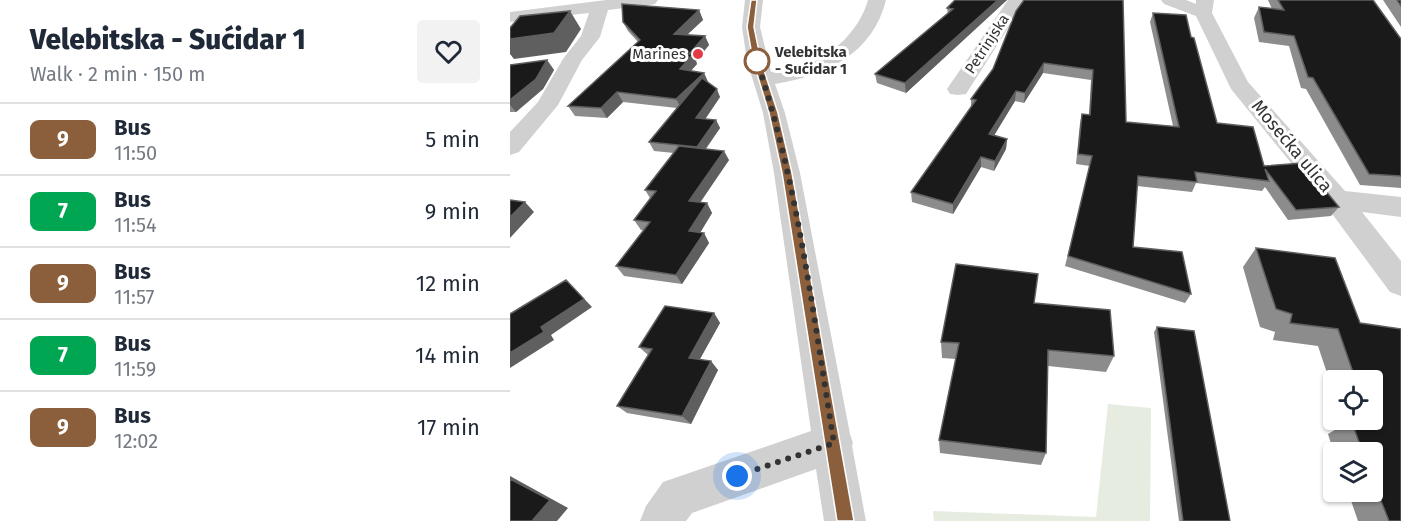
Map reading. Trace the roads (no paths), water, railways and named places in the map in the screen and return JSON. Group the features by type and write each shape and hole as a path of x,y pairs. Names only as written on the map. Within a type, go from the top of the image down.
{"street":[{"path":"510,17 649,0"},
{"path":"754,0 751,27 787,173 834,443 845,521"},
{"path":"763,79 817,69 832,61 872,22 877,0"},
{"name":"Petrinjska","path":"958,89 1017,0"},
{"path":"1170,0 1204,7"},
{"path":"510,147 547,105 573,59 590,37 600,6"},
{"name":"Mosećka ulica","path":"1204,7 1239,84 1337,200 1401,283"},
{"path":"552,62 573,59"},
{"path":"1337,200 1401,207"},
{"path":"661,521 678,497 834,443"}],"place":[{"name":"Marines","path":"698,54"},
{"name":"Velebitska - Sućidar 1","path":"757,61"}]}
